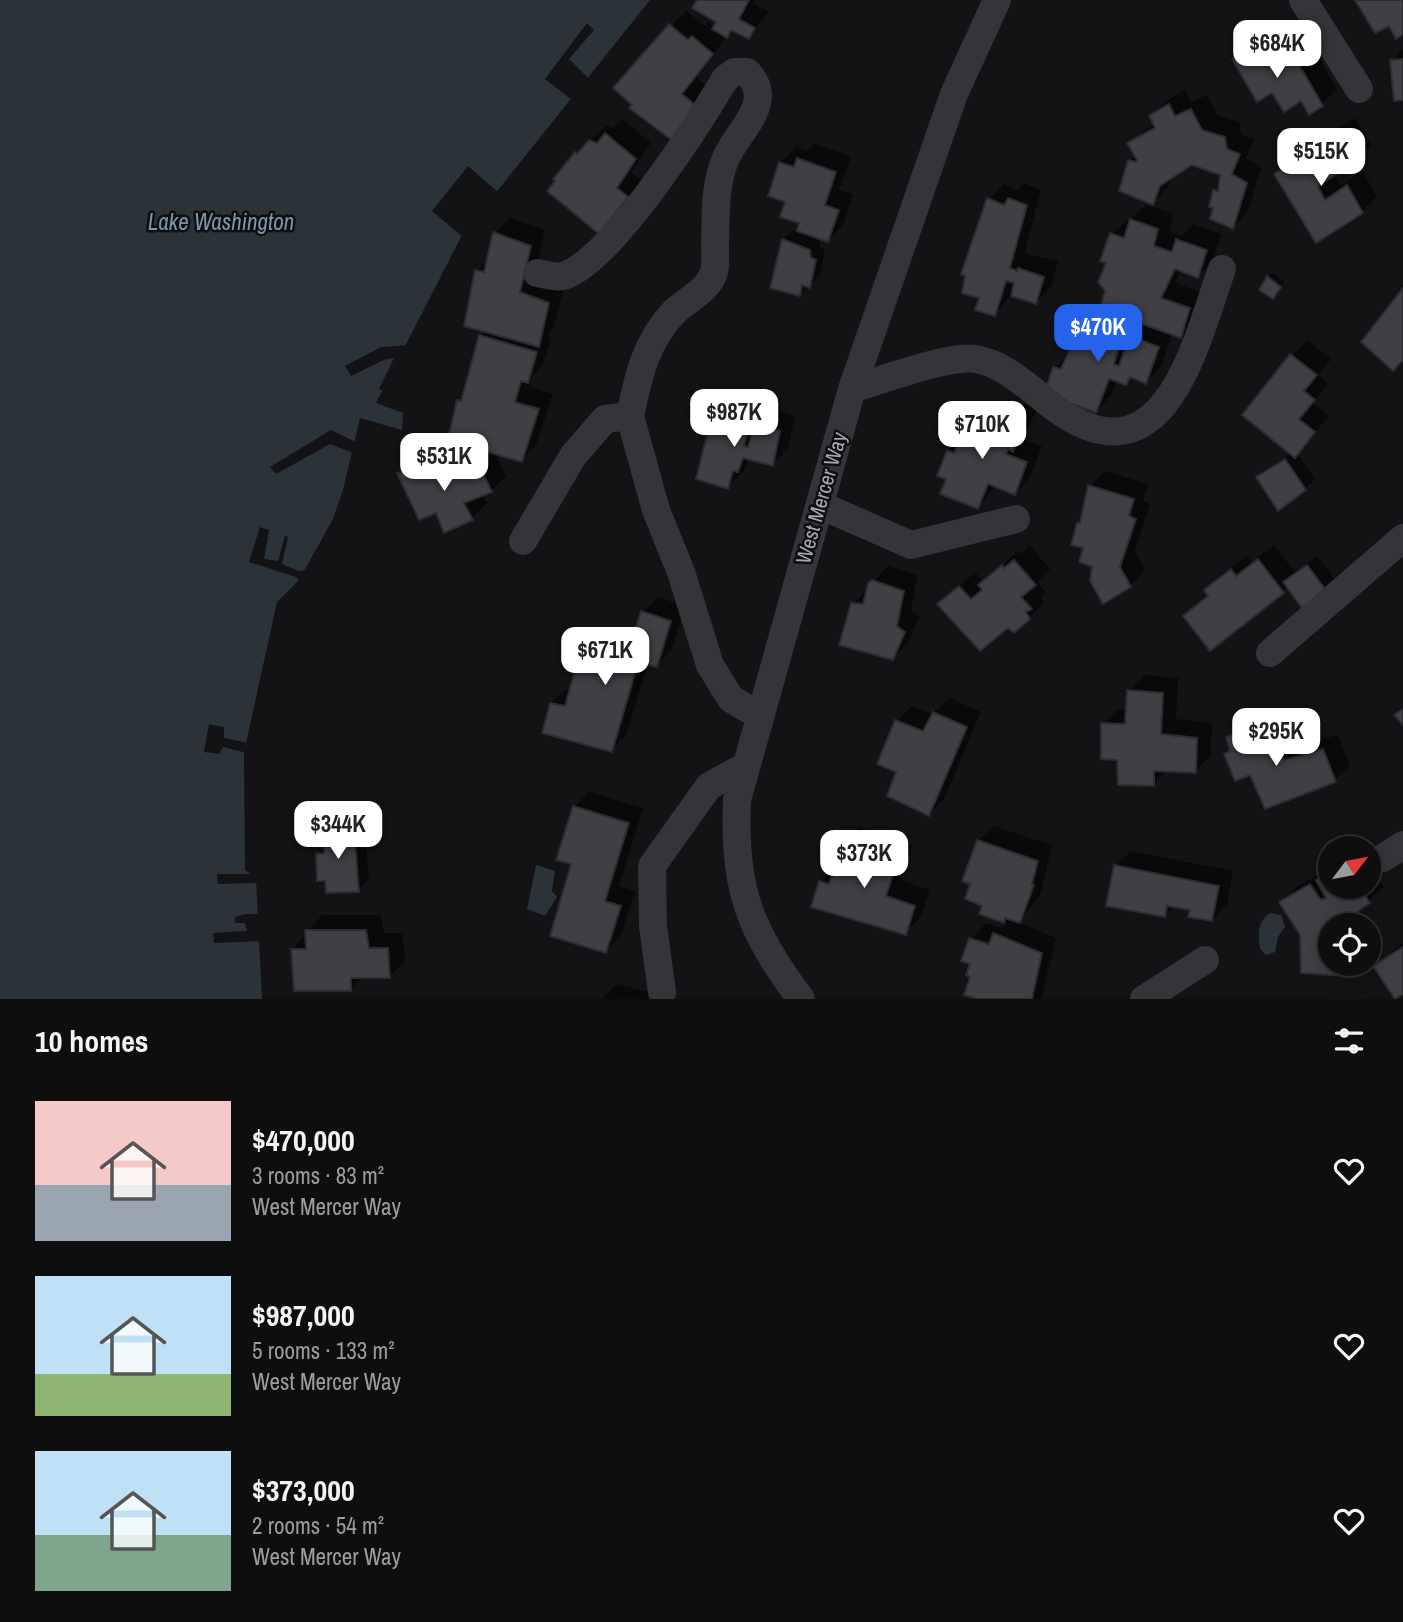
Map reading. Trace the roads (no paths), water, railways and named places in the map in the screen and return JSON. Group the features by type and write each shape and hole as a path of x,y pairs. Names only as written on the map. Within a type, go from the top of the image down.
{"street":[{"name":"West Mercer Way","path":"801,999 762,940 747,909 739,881 735,843 737,800 852,389 954,94 997,0"},
{"path":"1303,0 1359,89"},
{"path":"537,273 563,276 594,257 663,176 725,79 734,72 747,72 755,80 760,91 755,113 726,158 717,184 714,271 705,287 673,314 648,348 640,364 630,416 656,510 681,572 710,665 731,699 760,716"},
{"path":"852,389 956,359 976,359 999,368 1068,416 1093,427 1119,431 1136,430 1156,415 1172,395 1192,352 1222,268"},
{"path":"523,541 573,456 589,437 605,419 630,416"},
{"path":"820,505 911,545 1016,519"},
{"path":"1270,653 1403,538"},
{"path":"662,992 653,926 652,866 709,786 746,766"},
{"path":"1144,999 1205,960"}],"water":[{"name":"Lake Washington","path":"0,0 650,0 462,235 376,403 403,413 402,430 360,418 343,490 333,519 299,580 277,602 244,752 245,870 256,878 262,999 0,999"},
{"path":"536,865 555,871 552,891 557,897 545,916 527,909"},
{"path":"1270,913 1281,915 1285,927 1278,937 1275,952 1266,955 1260,949 1259,934 1263,920"}]}
